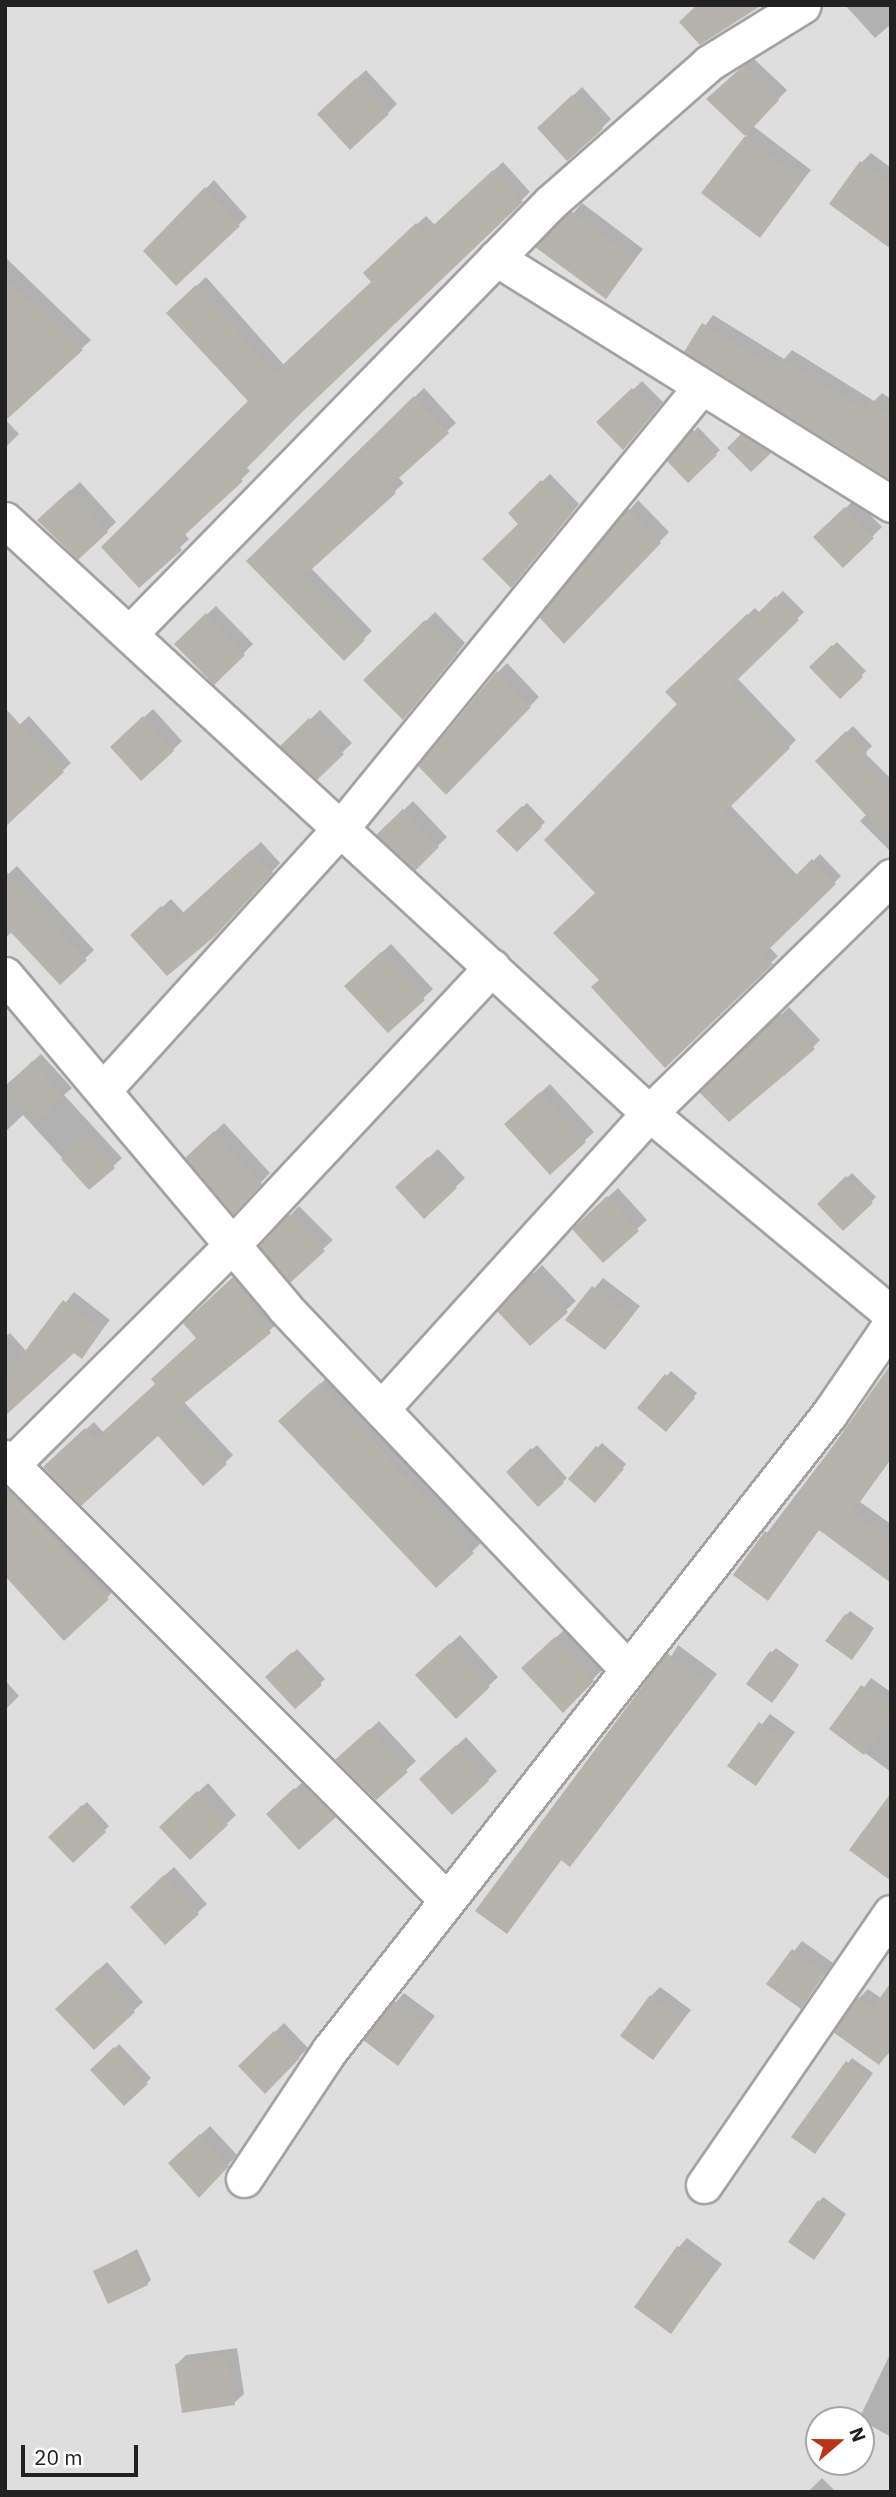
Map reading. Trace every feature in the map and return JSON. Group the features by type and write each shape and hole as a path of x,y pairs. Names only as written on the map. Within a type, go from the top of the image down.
{"street":[{"path":"131,632 496,258 645,115 709,63 803,5"},
{"path":"496,258 891,504"},
{"path":"103,1090 340,828 701,387"},
{"path":"5,520 131,632 649,1113 891,1314"},
{"path":"381,1409 649,1113 891,877"},
{"path":"446,1899 9,1461 231,1245 492,967"},
{"path":"5,975 231,1245 381,1409 627,1668"},
{"path":"244,2179 328,2051 830,1413 891,1324"},
{"path":"704,2185 891,1913"}],"shaded area":[{"path":"5,5 891,5 891,2492 5,2492"}],"building":[{"path":"697,5 762,5 700,45 679,22"},
{"path":"743,66 779,100 745,136 706,99"},
{"path":"356,78 389,114 350,150 317,114"},
{"path":"572,95 603,129 567,161 537,128"},
{"path":"745,136 803,180 760,238 701,193"},
{"path":"860,161 891,184 891,249 829,204"},
{"path":"493,170 523,202 297,417 238,477 243,481 176,543 182,550 139,588 101,547 248,401 166,313 196,285 274,373 371,282 363,273 416,223 425,233"},
{"path":"205,187 240,226 176,286 143,251"},
{"path":"571,211 635,259 606,299 535,247"},
{"path":"5,277 83,350 5,421"},
{"path":"702,323 775,368 782,358 864,410 872,401 891,415 891,480 684,352"},
{"path":"632,388 654,413 623,450 596,422"},
{"path":"414,396 449,433 390,486 396,493 303,577 365,640 344,661 246,561"},
{"path":"692,429 717,455 688,483 667,461"},
{"path":"741,434 771,453 751,472 727,448"},
{"path":"541,480 572,513 511,588 482,559 518,524 508,513"},
{"path":"70,490 108,532 78,560 37,520"},
{"path":"845,507 874,538 843,568 813,537"},
{"path":"628,508 661,543 564,644 539,617"},
{"path":"775,596 799,620 731,686 790,748 724,813 790,881 812,859 836,884 763,955 773,964 665,1068 591,987 599,980 553,933 595,893 544,840 677,704 665,692 747,614 752,619"},
{"path":"206,613 245,655 214,685 174,644"},
{"path":"425,620 457,654 403,720 363,680"},
{"path":"832,645 863,677 840,699 809,667"},
{"path":"497,671 531,707 446,795 418,766"},
{"path":"5,708 64,772 5,827"},
{"path":"143,716 174,751 141,781 110,747"},
{"path":"309,718 344,754 317,780 280,746"},
{"path":"846,731 867,753 860,760 891,792 891,842 815,761"},
{"path":"522,806 542,827 517,852 496,831"},
{"path":"403,809 439,847 415,871 376,835"},
{"path":"251,850 273,873 214,937 167,976 130,935 161,906 174,921"},
{"path":"5,870 87,960 60,985 5,926"},
{"path":"381,952 425,1000 388,1033 344,986"},
{"path":"780,1013 815,1049 729,1122 699,1092"},
{"path":"32,1061 65,1097 37,1123 5,1090"},
{"path":"540,1092 586,1142 550,1175 504,1124"},
{"path":"214,1131 262,1184 233,1215 185,1158"},
{"path":"86,1135 115,1168 89,1190 61,1159"},
{"path":"428,1157 457,1188 424,1219 395,1187"},
{"path":"846,1176 873,1203 843,1231 817,1204"},
{"path":"607,1196 639,1231 603,1263 572,1229"},
{"path":"289,1214 325,1251 290,1283 259,1246"},
{"path":"532,1272 568,1312 530,1346 497,1311"},
{"path":"233,1277 271,1333 176,1410 227,1464 203,1486 158,1436 81,1506 43,1467 85,1428 95,1439 155,1384 151,1379 196,1338 183,1323"},
{"path":"592,1286 632,1316 605,1350 565,1320"},
{"path":"63,1300 102,1330 82,1359 74,1353 5,1416 5,1378"},
{"path":"891,1364 891,1458 852,1511 891,1540 891,1583 819,1530 768,1601 733,1575 765,1531 770,1535"},
{"path":"665,1374 695,1398 666,1432 637,1408"},
{"path":"320,1383 474,1553 436,1588 278,1421"},
{"path":"596,1446 624,1469 595,1503 568,1479"},
{"path":"531,1448 564,1483 538,1507 506,1472"},
{"path":"13,1494 109,1599 64,1641 5,1576 5,1501"},
{"path":"845,1614 871,1633 852,1660 825,1641"},
{"path":"555,1637 594,1681 563,1713 521,1668"},
{"path":"450,1643 490,1687 456,1719 415,1675"},
{"path":"770,1651 796,1670 772,1703 746,1684"},
{"path":"292,1652 322,1685 295,1709 265,1677"},
{"path":"667,1653 709,1684 570,1867 561,1860 507,1934 475,1911"},
{"path":"861,1685 891,1707 891,1718 864,1755 829,1729"},
{"path":"759,1722 787,1742 756,1786 727,1766"},
{"path":"369,1729 408,1772 376,1800 335,1760"},
{"path":"456,1745 489,1781 452,1815 419,1779"},
{"path":"306,1787 336,1817 299,1850 266,1814 294,1788 299,1793"},
{"path":"197,1791 228,1825 190,1860 159,1827"},
{"path":"891,1793 891,1881 849,1850"},
{"path":"82,1805 106,1832 73,1863 48,1837"},
{"path":"164,1875 199,1914 165,1945 130,1907"},
{"path":"792,1949 825,1973 801,2009 766,1984"},
{"path":"97,1970 135,2012 94,2050 55,2009"},
{"path":"891,1982 891,2049 879,2065 833,2032 858,1997 873,2008"},
{"path":"650,1995 683,2020 653,2060 620,2036"},
{"path":"394,2001 427,2026 398,2066 363,2040"},
{"path":"274,2031 300,2058 265,2094 238,2066"},
{"path":"114,2047 148,2084 124,2106 90,2070"},
{"path":"846,2061 870,2077 815,2154 791,2137"},
{"path":"200,2134 229,2166 199,2198 168,2163"},
{"path":"818,2200 843,2219 814,2260 788,2242"},
{"path":"677,2246 714,2274 671,2334 634,2307"},
{"path":"133,2252 148,2285 108,2304 93,2271"},
{"path":"228,2356 235,2405 182,2413 175,2364"}]}
